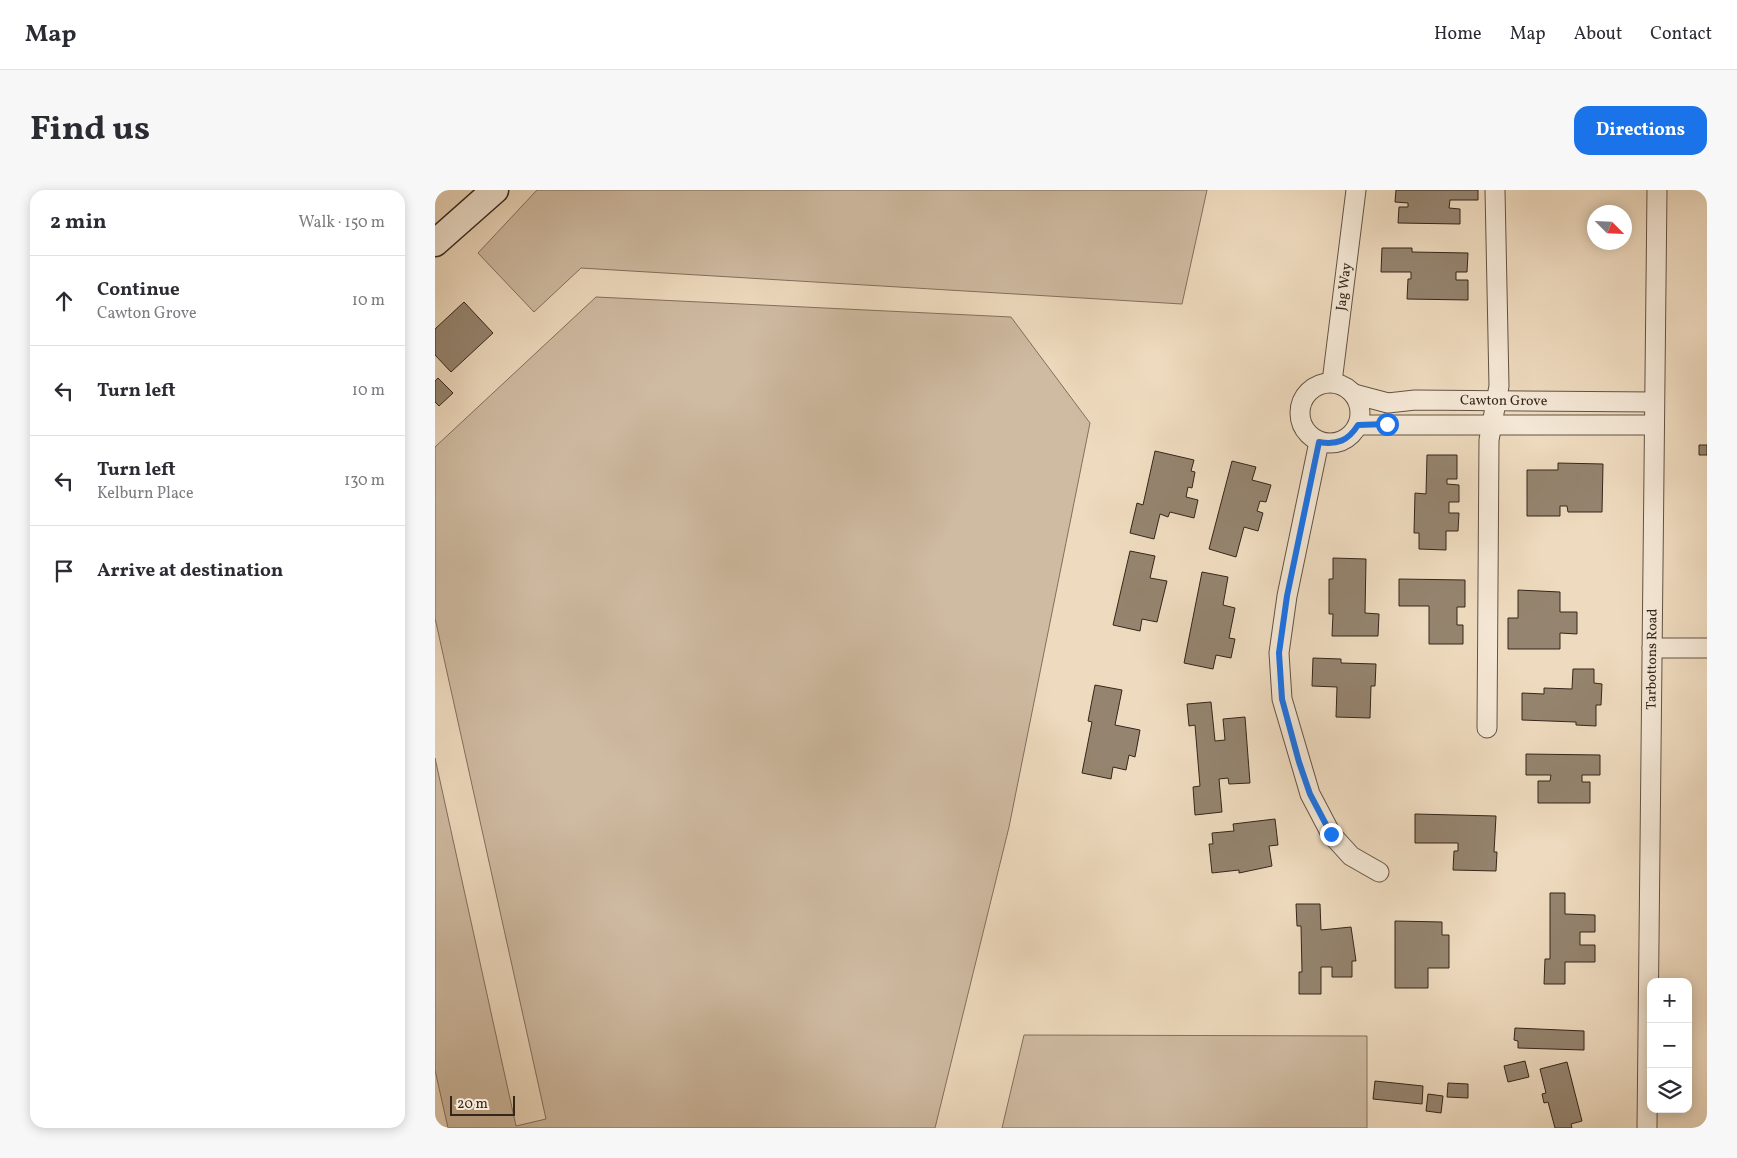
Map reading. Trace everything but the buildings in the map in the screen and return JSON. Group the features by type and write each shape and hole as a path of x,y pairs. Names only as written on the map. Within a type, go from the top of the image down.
{"street":[{"path":"435,243 495,190"},
{"name":"Jag Way","path":"1332,382 1356,190"},
{"path":"1487,728 1491,426 1499,386 1495,190"},
{"name":"Tarbottons Road","path":"1647,1128 1657,190"},
{"path":"1332,382 1344,386 1354,394 1360,406 1358,425 1351,435 1342,442 1330,444 1319,442 1307,434 1300,421 1299,406 1306,393 1318,385 1332,382"},
{"name":"Cawton Grove","path":"1354,394 1388,404 1415,400 1654,402"},
{"name":"Cawton Grove","path":"1358,425 1654,425"},
{"path":"1319,442 1287,596 1279,653 1282,699 1310,794 1331,834 1351,856 1379,872"},
{"path":"1652,648 1707,648"}],"shaded area":[{"path":"537,190 1207,190 1182,304 581,268 534,312 478,253"},
{"path":"596,297 1011,317 1090,423 1009,827 935,1128 448,1128 435,1070 435,758 516,1126 546,1119 435,618 435,447"},
{"path":"1024,1035 1367,1036 1367,1128 1002,1128"}],"route":[{"path":"1331,834 1310,794 1299,762 1282,699 1279,653 1287,596 1319,442 1330,444 1342,442 1351,435 1358,425 1387,424"}]}
